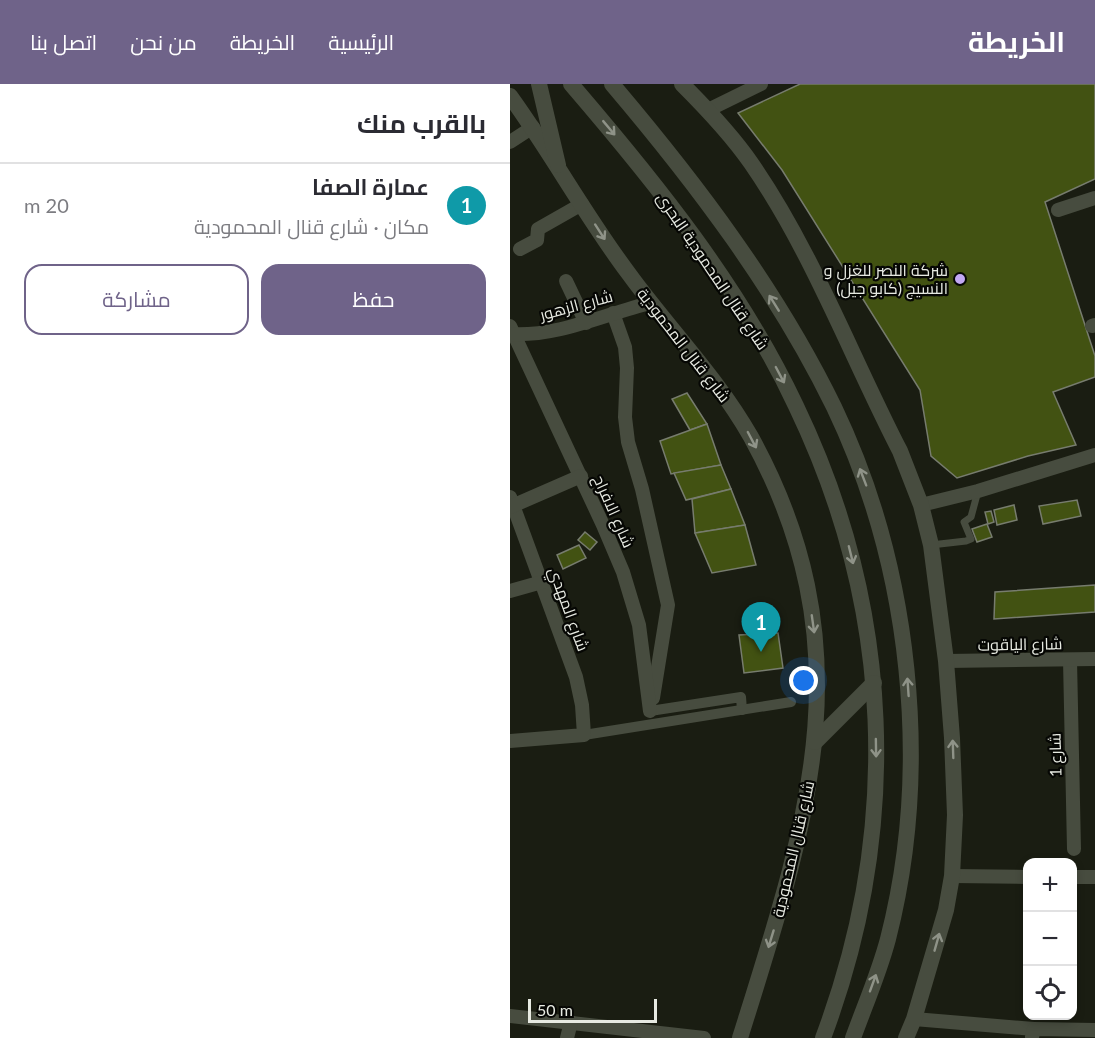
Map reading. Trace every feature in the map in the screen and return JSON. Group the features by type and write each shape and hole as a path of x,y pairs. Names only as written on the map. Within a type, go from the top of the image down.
{"main road":[{"path":"539,84 558,165"},
{"name":"شارع قنال المحمودية البحرى","path":"571,84 632,156 689,231 751,325 795,404 817,452 836,502 851,552 863,604 874,683 876,763 872,843 853,948 823,1038"},
{"name":"شارع قنال المحمودية البحرى","path":"612,84 672,157 714,214 770,296 814,370 852,448 867,487 889,566 898,605 908,685 910,725 908,810 900,874 888,937 853,1038"},
{"path":"682,84 708,110 750,162 781,210 900,451 921,505 931,545 946,662 952,738 955,815 952,876 946,910 914,1019 906,1038"},
{"name":"شارع قنال المحمودية","path":"510,96 558,165 612,252 650,303 694,354 733,409 764,463 783,507 806,581 818,657 815,742 810,783 786,891 740,1038"},
{"path":"815,742 874,683"}],"street":[{"path":"708,110 761,84"},
{"path":"510,141 533,127"},
{"path":"1058,210 1095,198"},
{"path":"520,249 537,240 538,229 582,204"},
{"path":"566,281 586,323"},
{"name":"شارع الزهور","path":"511,332 549,331 586,323 650,303"},
{"path":"613,314 625,347 627,368 625,417 628,442 642,489 668,605 650,711 741,697 742,710"},
{"name":"شارع الافراح","path":"511,332 580,476 622,572 639,625 650,711"},
{"path":"921,505 1095,455"},
{"path":"511,503 580,476"},
{"name":"شارع المهدي","path":"511,503 576,677 582,705 584,735"},
{"path":"510,591 542,582"},
{"name":"شارع الياقوت","path":"946,662 1095,659"},
{"name":"شارع 1","path":"1070,660 1074,849"},
{"path":"510,741 584,735 791,702"},
{"path":"952,876 1023,877"},
{"path":"1077,877 1095,877"},
{"path":"510,1016 704,1038"},
{"path":"914,1019 1033,1033 1095,1030"},
{"path":"567,1038 572,1022"}],"lane":[{"path":"931,545 966,542 971,539 964,522 971,517 978,490"}],"building":[{"name":"شركة النصر للغزل و النسيج (كابو جيل)","path":"800,84 1095,84 1095,179 1045,202 1095,356 1095,377 1053,392 1076,445 1028,456 957,478 931,456 920,390 782,170 738,113"},
{"path":"687,393 707,424 690,430 672,399"},
{"path":"707,424 721,465 671,474 660,441"},
{"path":"721,465 731,489 686,500 674,473"},
{"path":"731,489 745,525 695,533 692,499"},
{"path":"1077,500 1081,516 1043,524 1039,506"},
{"path":"1014,505 1017,520 997,525 994,510"},
{"path":"991,511 994,522 988,524 985,512"},
{"path":"987,524 992,537 977,542 972,529"},
{"path":"745,525 756,565 712,573 695,533"},
{"path":"585,532 597,542 590,550 578,540"},
{"path":"579,545 586,558 563,569 557,555"},
{"path":"1095,585 1095,612 994,619 995,592"},
{"path":"778,633 783,668 744,673 739,635"}],"place":[{"name":"شركة النصر للغزل و النسيج (كابو جيل)","path":"960,279"},
{"name":"عمارة الصفا","path":"761,652"}]}
